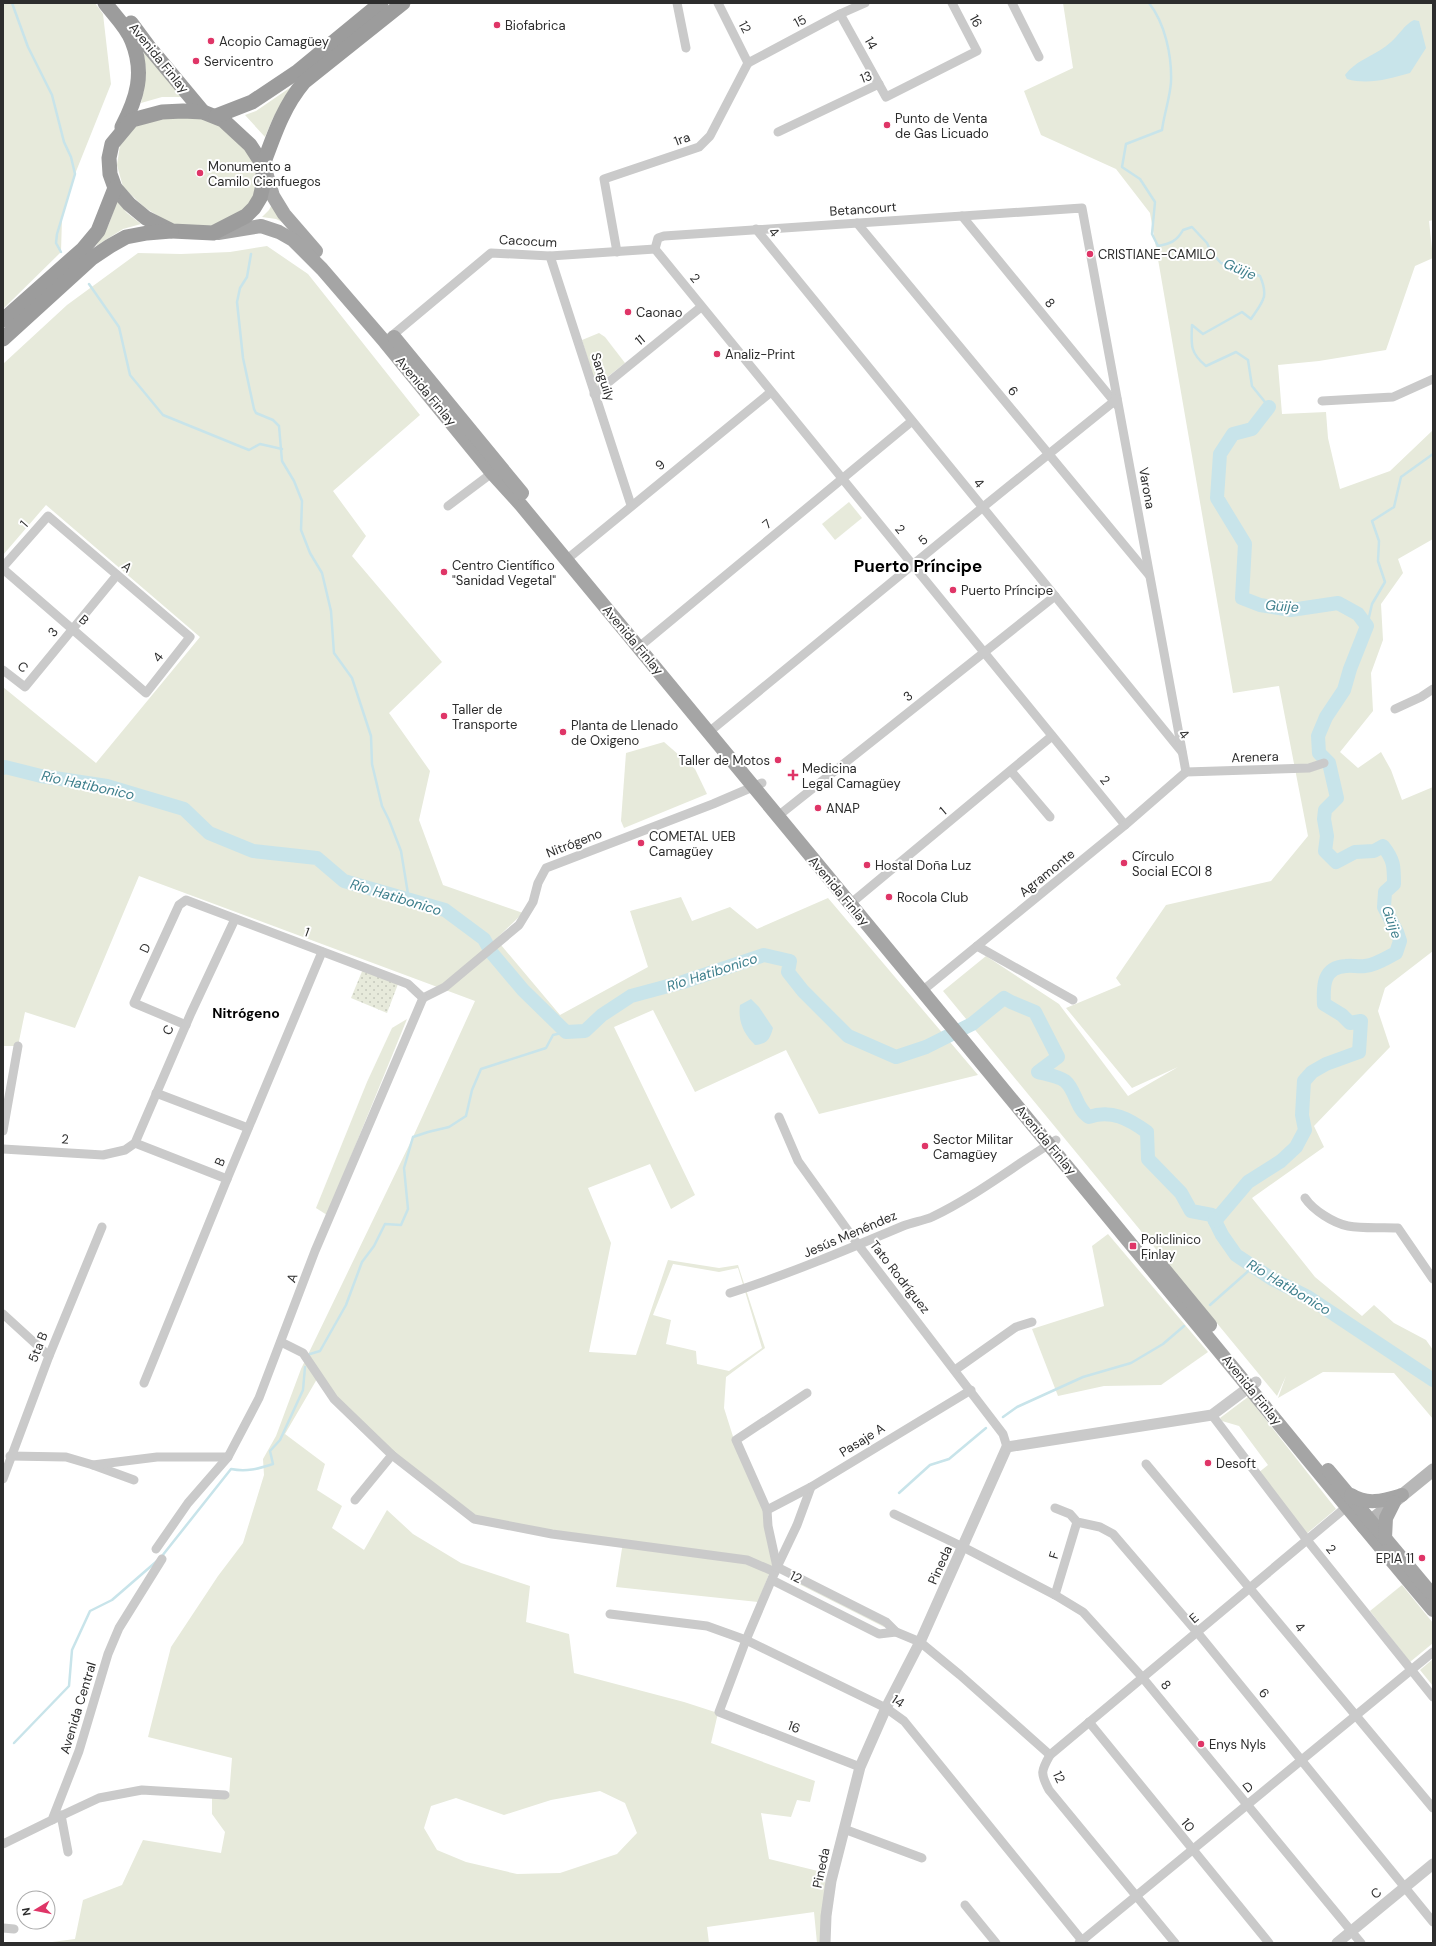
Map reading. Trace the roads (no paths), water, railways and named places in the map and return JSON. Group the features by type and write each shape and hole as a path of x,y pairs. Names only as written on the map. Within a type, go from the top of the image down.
{"highway":[{"name":"Avenida Finlay","path":"105,3 132,40 137,59 139,77 133,104 118,135"},
{"name":"Avenida Finlay","path":"116,3 148,46 210,114"},
{"path":"172,231 146,218 129,204 115,188 110,174 109,158 112,144 118,135 132,120 146,115 162,112 210,114 252,102 297,72 381,3"},
{"path":"3,338 92,258 126,237 147,233 172,231 213,233 246,216 254,208 260,198 263,185 263,165 280,119 291,97 304,82 403,3"},
{"path":"210,114 223,120 241,135 250,145 263,165"},
{"path":"3,320 83,249 98,231 115,188"}],"main road":[{"name":"Avenida Finlay","path":"263,165 273,196 284,214 389,339"},
{"name":"Avenida Finlay","path":"213,233 261,226 280,232 293,240 389,339 460,416 496,470 713,729 1111,1213 1188,1296 1253,1385 1349,1500 1433,1610"},
{"path":"1367,1524 1433,1470"},
{"path":"1349,1500 1354,1497 1367,1502 1398,1498"},
{"path":"1385,1538 1386,1518 1398,1498"},
{"name":"Avenida Finlay","path":"1367,1524 1385,1538 1433,1595"}],"street":[{"path":"677,3 686,48"},
{"name":"12","path":"718,3 748,63"},
{"name":"15","path":"748,63 840,14 865,3"},
{"name":"16","path":"952,3 977,51"},
{"path":"1012,3 1039,57"},
{"name":"14","path":"840,14 879,84"},
{"name":"13","path":"778,132 879,84 886,97 977,51"},
{"name":"1ra","path":"617,252 604,179 699,147 710,136 748,63"},
{"name":"Betancourt","path":"655,250 658,238 664,236 1082,208"},
{"name":"Varona","path":"1082,208 1186,772"},
{"name":"8","path":"962,216 1117,402"},
{"name":"6","path":"857,223 1150,576"},
{"name":"4","path":"756,229 1183,753"},
{"name":"Cacocum","path":"389,339 491,253 550,256 655,250"},
{"name":"2","path":"655,250 1125,825"},
{"name":"Sanguily","path":"550,256 631,505"},
{"name":"11","path":"594,394 701,307"},
{"path":"1322,401 1393,397 1433,379"},
{"name":"9","path":"570,557 631,505 771,392"},
{"name":"5","path":"713,729 982,507 1048,454 1117,402"},
{"name":"7","path":"642,644 912,421"},
{"path":"448,506 496,470"},
{"name":"1","path":"3,568 48,516"},
{"name":"A","path":"48,516 190,637"},
{"name":"B","path":"3,568 146,693"},
{"name":"3","path":"25,687 117,575"},
{"name":"3","path":"782,813 1055,596"},
{"name":"4","path":"146,693 190,637"},
{"name":"C","path":"3,670 25,687"},
{"path":"1395,709 1421,697 1433,689"},
{"name":"1","path":"854,901 1052,736"},
{"name":"Arenera","path":"1186,772 1309,768 1324,763"},
{"path":"1011,771 1050,817"},
{"name":"Agramonte","path":"925,988 1125,825 1186,772"},
{"name":"Nitrógeno","path":"423,998 445,987 519,926 533,902 538,884 546,868 713,804 758,784"},
{"name":"1","path":"180,905 186,900 408,984 423,998"},
{"name":"D","path":"180,905 134,1003 186,1025"},
{"name":"C","path":"135,1143 186,1025 235,919"},
{"path":"977,946 1073,1000"},
{"name":"B","path":"144,1383 248,1128 322,952"},
{"name":"A","path":"156,1549 188,1503 228,1457 259,1398 282,1342 315,1251 423,998"},
{"path":"3,1131 18,1046"},
{"path":"156,1093 248,1128"},
{"name":"Tato Rodríguez","path":"779,1118 798,1161 859,1246 971,1390 1003,1434 1007,1447"},
{"name":"Jesús Menéndez","path":"730,1294 774,1279 859,1246 910,1223 931,1218 961,1201 1053,1142"},
{"path":"135,1143 227,1179"},
{"name":"2","path":"3,1149 103,1154 125,1150 135,1143"},
{"path":"1305,1198 1309,1204 1324,1215 1348,1226 1398,1228 1433,1280"},
{"name":"5ta B","path":"3,1479 4,1468 48,1356 102,1227"},
{"path":"3,1314 48,1356"},
{"path":"955,1370 1016,1327 1032,1322"},
{"path":"282,1342 303,1353 334,1399 392,1455 474,1519 552,1534 747,1560 774,1573"},
{"path":"1007,1447 1212,1415 1253,1385"},
{"name":"Pasaje A","path":"767,1510 811,1487 971,1390"},
{"path":"774,1573 767,1510 736,1440 807,1393"},
{"name":"2","path":"1212,1415 1307,1540 1433,1697"},
{"name":"Pineda","path":"825,1943 826,1916 831,1881 860,1767 886,1708 920,1642 1007,1447"},
{"path":"355,1500 392,1455"},
{"path":"10,1456 66,1457 134,1480"},
{"path":"93,1465 157,1457 228,1457"},
{"name":"4","path":"1146,1464 1433,1808"},
{"path":"746,1640 774,1573 798,1525 811,1487"},
{"name":"E","path":"1050,1755 1307,1540 1349,1500"},
{"name":"6","path":"1055,1508 1070,1514 1078,1522 1100,1527 1113,1534 1197,1632 1302,1759 1433,1922"},
{"name":"8","path":"894,1514 963,1547 1056,1595 1083,1612 1142,1677 1361,1943"},
{"name":"F","path":"1056,1595 1078,1522"},
{"name":"Avenida Central","path":"52,1820 79,1750 108,1654 119,1628 162,1559"},
{"name":"12","path":"774,1573 879,1634 896,1632"},
{"name":"12","path":"774,1573 886,1622 896,1632 920,1642 960,1675 1050,1755 1043,1768 1042,1776 1049,1790 1175,1943"},
{"name":"14","path":"610,1614 707,1626 746,1640 886,1708 904,1721 1081,1942"},
{"name":"16","path":"746,1640 719,1712 860,1767"},
{"name":"D","path":"1081,1942 1433,1652"},
{"name":"10","path":"1089,1722 1269,1943"},
{"path":"3,1844 99,1798 142,1790 225,1795"},
{"path":"61,1815 68,1852"},
{"path":"844,1829 922,1858"},
{"name":"C","path":"1337,1943 1433,1864"},
{"path":"965,1905 996,1943"},
{"path":"3,1928 14,1929"}],"water":[{"path":"1414,20 1419,21 1426,48 1410,73 1371,81 1355,81 1347,79 1345,75 1355,65 1380,50"},
{"path":"751,999 759,1007 773,1028 771,1035 765,1042 755,1045 744,1031 740,1016 740,1005"}],"waterway":[{"path":"12,3 28,47 52,95 64,142 71,157 75,174 57,234 56,243 61,252"},
{"name":"Güije","path":"1149,3 1155,11 1166,40 1169,51 1171,82 1162,130 1126,144 1122,167 1140,179 1155,202 1152,234 1158,246 1173,241 1183,230 1192,227 1207,243 1211,252 1221,263 1260,276 1264,289 1263,299 1259,308 1251,319 1242,312 1203,334 1192,325 1192,343 1194,353 1206,366 1236,352 1248,360 1252,386 1269,407"},
{"path":"251,254 247,277 240,288 237,302 243,358 254,409 256,413 273,420 279,426 282,461 294,481 302,501 301,530 310,553 322,573 331,611 334,653 352,678 371,736 372,764 382,806 401,851 409,900"},
{"path":"89,284 119,327 130,375 163,415 249,450 260,444 282,449"},
{"name":"Güije","path":"1215,1221 1248,1182 1281,1161 1296,1147 1305,1130 1302,1115 1304,1081 1312,1072 1326,1064 1359,1052 1361,1021 1350,1023 1342,1015 1324,1004 1324,984 1329,974 1338,967 1365,966 1381,961 1396,953 1400,941 1384,907 1385,892 1394,884 1394,878 1391,859 1383,846 1374,851 1355,852 1336,862 1325,851 1327,836 1324,819 1325,810 1337,798 1329,763 1319,753 1318,736 1326,717 1344,690 1350,669 1367,626 1358,614 1338,603 1291,610 1260,605 1242,598 1245,544 1217,498 1220,454 1233,434 1252,429 1269,407"},
{"path":"1367,626 1372,604 1385,582 1378,561 1379,541 1372,521 1394,507 1401,477 1433,454"},
{"name":"Río Hatibonico","path":"3,768 5,767 41,776 107,786 184,809 209,833 253,851 317,858 344,881 445,910 484,939 491,952 523,990 566,1032 585,1031 602,1015 631,996 683,982 764,955 790,961 788,972 803,991 848,1036 896,1057 926,1047 972,1024 1004,998 1035,1012 1058,1057 1038,1072 1055,1076 1065,1081 1072,1089 1081,1109 1089,1117 1105,1114 1120,1117 1127,1119 1147,1132 1148,1159 1181,1193 1191,1211 1212,1215 1222,1235 1236,1255 1272,1279 1308,1297 1433,1380"},
{"path":"310,1354 320,1351 346,1305 362,1262 374,1246 385,1224 401,1225 408,1209 404,1168 413,1137 449,1127 466,1116 472,1090 481,1069 546,1048 553,1035 566,1032"},
{"path":"1210,1305 1254,1266"},
{"path":"1003,1417 1017,1407 1083,1377 1131,1363 1163,1344 1184,1326"},
{"path":"162,1556 231,1469 252,1470 273,1464 270,1451 280,1440 303,1390 305,1367"},
{"path":"899,1493 930,1465 949,1459 986,1428"},
{"path":"14,1743 69,1686 72,1650 90,1611 112,1600 157,1561"}],"place":[{"name":"Biofabrica","path":"497,25"},
{"name":"Acopio Camagüey","path":"211,41"},
{"name":"Servicentro","path":"196,61"},
{"name":"Punto de Venta de Gas Licuado","path":"887,125"},
{"name":"Monumento a Camilo Cienfuegos","path":"200,173"},
{"name":"CRISTIANE-CAMILO","path":"1090,254"},
{"name":"Caonao","path":"628,312"},
{"name":"Analiz-Print","path":"717,354"},
{"name":"Centro Científico \"Sanidad Vegetal\"","path":"444,572"},
{"name":"Puerto Príncipe","path":"953,590"},
{"name":"Taller de Transporte","path":"444,716"},
{"name":"Planta de Llenado de Oxigeno","path":"563,732"},
{"name":"Taller de Motos","path":"778,760"},
{"name":"Medicina Legal Camagüey","path":"793,775"},
{"name":"ANAP","path":"818,808"},
{"name":"COMETAL UEB Camagüey","path":"641,843"},
{"name":"Círculo Social ECOI 8","path":"1124,863"},
{"name":"Hostal Doña Luz","path":"867,865"},
{"name":"Rocola Club","path":"889,897"},
{"name":"Sector Militar Camagüey","path":"925,1146"},
{"name":"Policlinico Finlay","path":"1133,1246"},
{"name":"Desoft","path":"1208,1463"},
{"name":"EPIA 11","path":"1422,1558"},
{"name":"Enys Nyls","path":"1201,1744"}],"district":[{"name":"Puerto Príncipe","path":"918,566"},
{"name":"Nitrógeno","path":"246,1013"}]}
